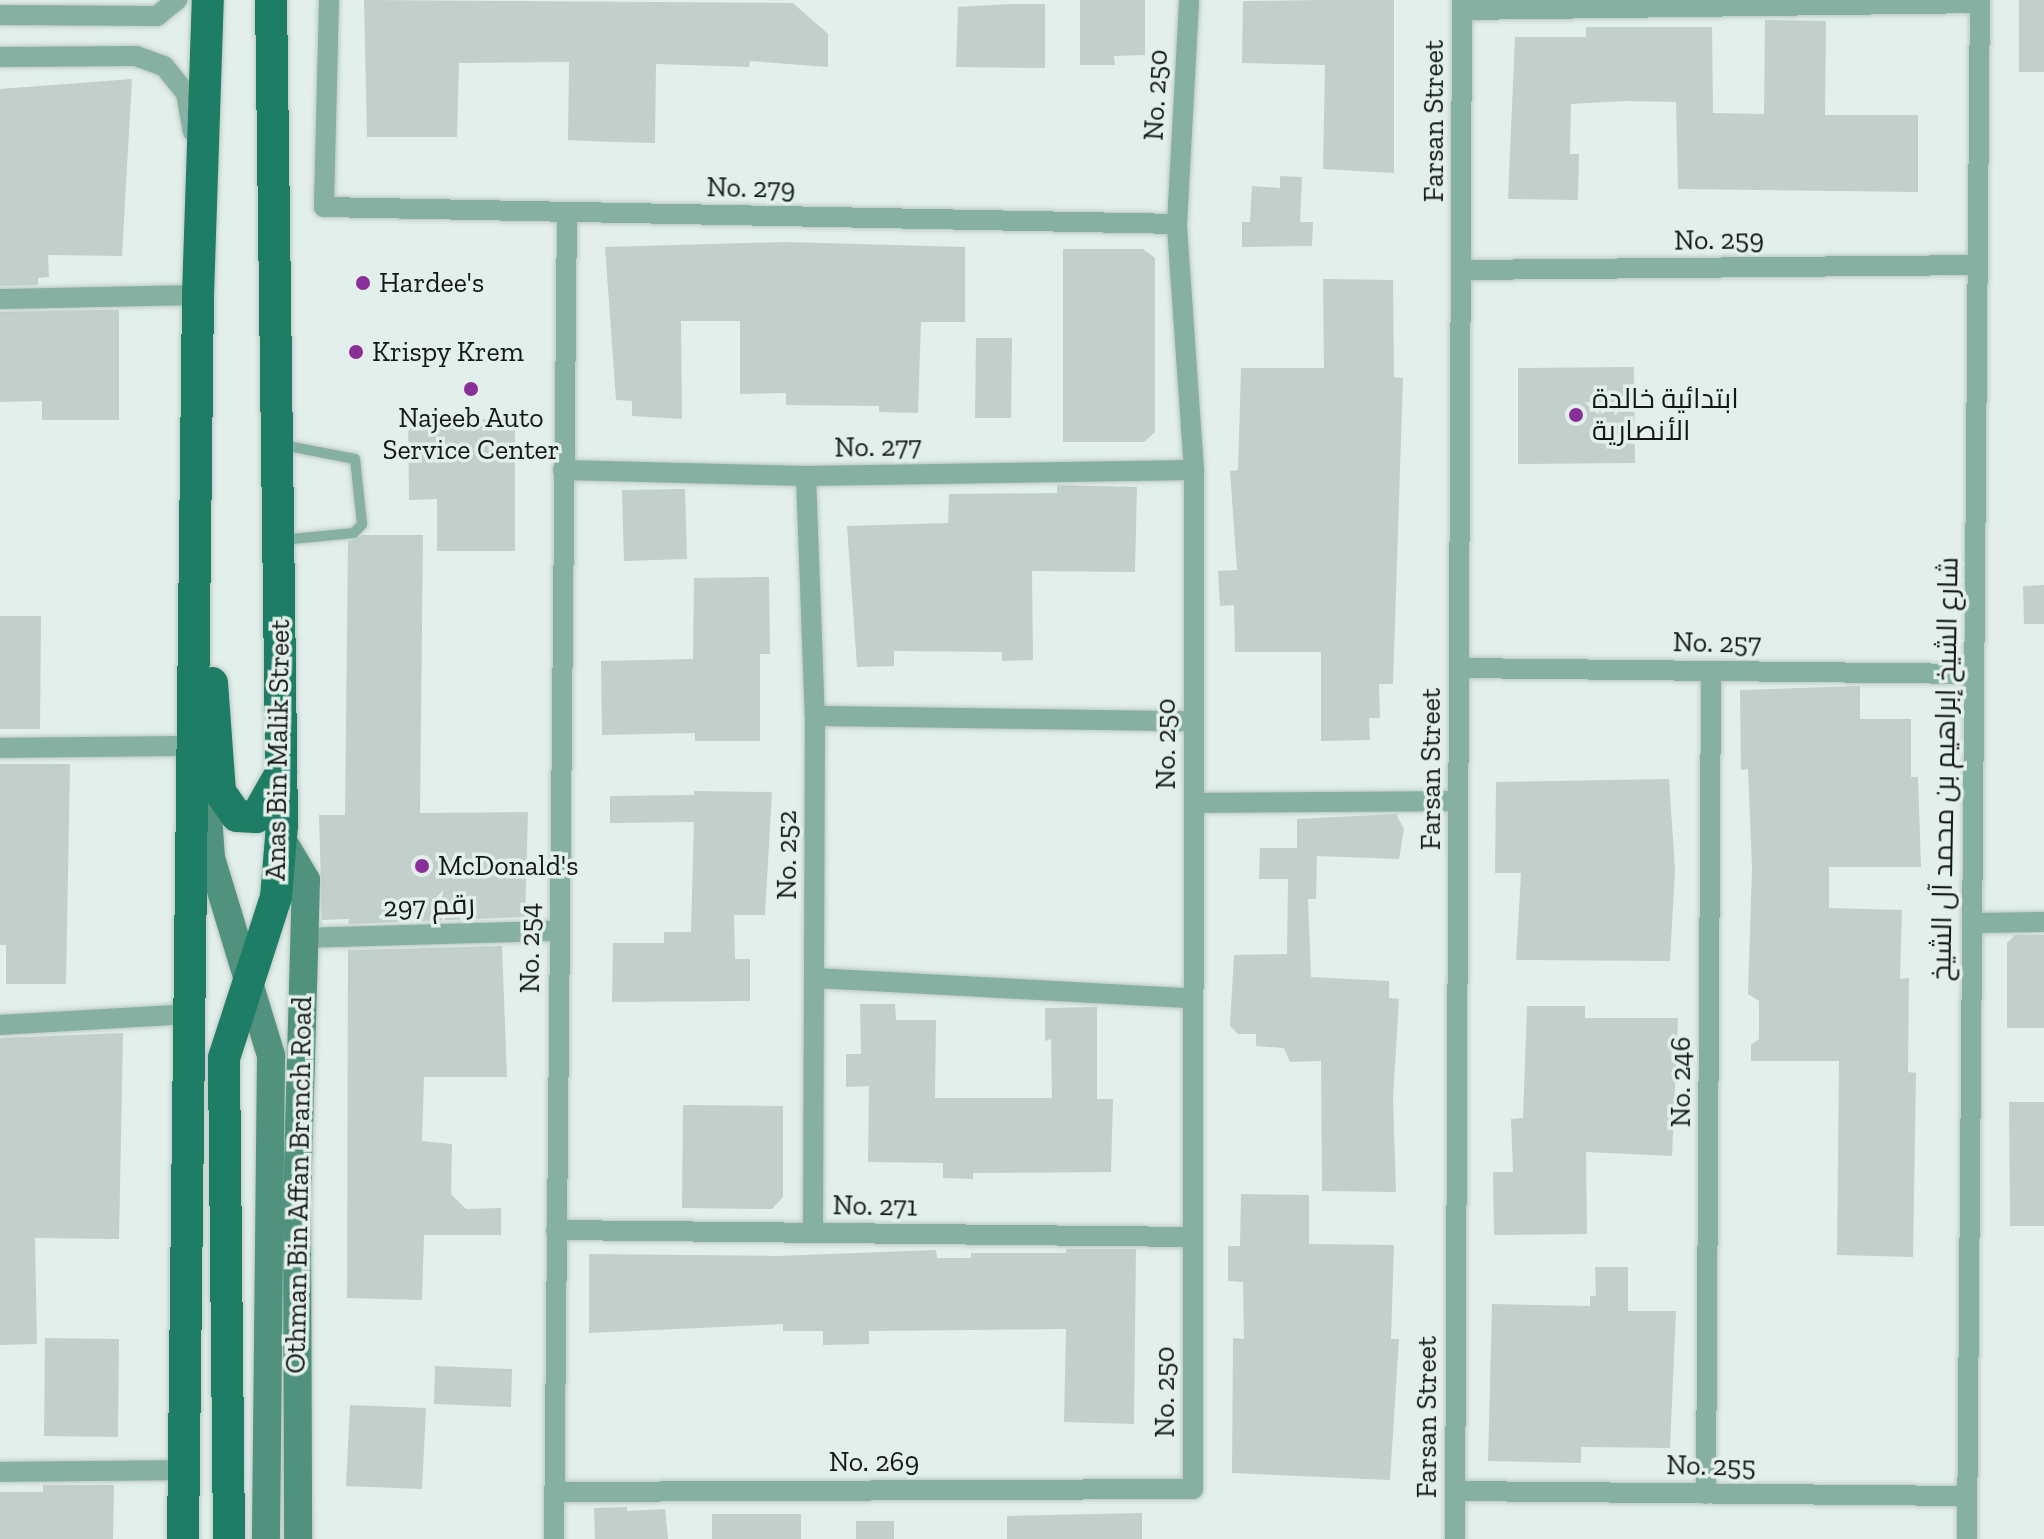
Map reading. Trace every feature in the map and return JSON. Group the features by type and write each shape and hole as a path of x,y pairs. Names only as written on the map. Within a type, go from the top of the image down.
{"main road":[{"path":"183,1539 192,1014 198,295 208,0"},
{"name":"Anas Bin Malik Street","path":"229,1539 224,1058 230,1026 252,981 276,897 281,838 280,444 271,0"},
{"path":"196,488 220,792 246,820 263,808 282,771"},
{"path":"194,617 211,858 229,926 252,981 271,1056 266,1539"},
{"name":"Othman Bin Affan Branch Road","path":"281,838 306,880 302,938 298,1539"}],"street":[{"path":"0,15 157,16 177,0"},
{"name":"No. 279","path":"329,0 324,207 1177,224"},
{"name":"No. 250","path":"1189,0 1177,224 1194,470 1191,998 1193,1489"},
{"path":"1462,5 1980,2"},
{"name":"شارع الشيخ إبراهيم بن محمد آل الشيخ","path":"1967,1539 1980,2"},
{"name":"Farsan Street","path":"1455,1539 1462,5"},
{"path":"0,57 136,56 164,66 186,93 202,181"},
{"name":"No. 254","path":"554,1539 557,931 567,213"},
{"name":"No. 259","path":"1461,270 1978,265"},
{"path":"0,299 198,295"},
{"name":"No. 277","path":"563,470 806,476 1194,470"},
{"name":"No. 252","path":"806,476 815,716 813,1233"},
{"name":"No. 257","path":"1459,668 1974,674"},
{"name":"No. 246","path":"1706,1494 1711,671"},
{"path":"815,716 1194,721"},
{"path":"0,748 193,746"},
{"path":"1194,803 1458,801"},
{"path":"1972,923 2044,922"},
{"name":"رقم 297","path":"302,938 557,931"},
{"path":"816,978 1191,998"},
{"path":"0,1025 192,1014"},
{"name":"No. 271","path":"556,1230 1193,1237"},
{"path":"0,1472 183,1470"},
{"name":"No. 269","path":"555,1492 1193,1489"},
{"name":"No. 255","path":"1455,1491 1967,1496"}],"lane":[{"path":"280,444 355,459 362,524 354,533 280,540"}],"building":[{"path":"364,0 793,3 828,34 828,67 750,61 749,67 656,64 655,143 568,140 569,62 459,63 457,137 367,137"},
{"path":"1080,0 1145,0 1145,55 1114,56 1115,65 1080,65"},
{"path":"1394,0 1394,173 1323,169 1325,65 1242,63 1243,1"},
{"path":"2019,0 2044,0 2044,72 2019,72"},
{"path":"1045,4 1045,68 956,67 958,7"},
{"path":"1765,20 1826,21 1825,115 1918,115 1918,192 1678,189 1676,102 1626,101 1571,104 1570,154 1579,154 1578,200 1508,199 1515,37 1586,37 1586,27 1712,27 1713,113 1764,114"},
{"path":"132,79 122,256 48,255 49,277 38,278 38,285 0,286 0,89"},
{"path":"1280,176 1302,177 1300,222 1313,222 1312,246 1242,247 1242,222 1250,222 1252,186 1280,188"},
{"path":"786,242 965,247 965,322 921,322 918,413 879,412 879,406 786,405 786,393 740,394 740,321 681,321 682,419 632,416 632,401 616,400 605,247"},
{"path":"1063,249 1143,249 1155,258 1155,432 1144,442 1063,442"},
{"path":"1323,279 1393,280 1394,377 1403,378 1393,684 1379,684 1380,718 1369,718 1370,740 1321,741 1321,652 1235,652 1234,605 1220,606 1218,571 1237,570 1230,471 1238,470 1241,368 1324,368"},
{"path":"119,310 119,420 42,420 42,401 0,402 0,312"},
{"path":"976,338 1012,338 1011,418 975,418"},
{"name":"ابتدائية خالدة الأنصارية","path":"1634,367 1635,463 1518,464 1518,368"},
{"path":"515,419 515,551 437,551 437,499 409,500 408,420"},
{"path":"1057,485 1137,487 1135,572 1032,571 1033,660 1002,661 1002,652 894,651 894,666 857,667 847,526 948,523 949,494 1057,493"},
{"path":"685,489 687,559 624,561 622,490"},
{"path":"363,535 423,535 420,813 528,812 525,917 348,924 349,919 322,920 319,815 345,815 348,542"},
{"path":"769,577 770,654 760,654 760,741 695,741 695,733 602,735 601,661 693,659 694,578"},
{"path":"2044,585 2044,624 2024,624 2023,586"},
{"path":"0,616 41,616 40,729 0,729"},
{"path":"1860,686 1860,719 1911,719 1911,777 1918,777 1921,867 1829,867 1829,908 1902,910 1900,979 1909,978 1908,1072 1916,1073 1913,1257 1837,1255 1839,1061 1751,1061 1751,1045 1759,1039 1759,1001 1748,994 1752,868 1748,769 1741,770 1740,690"},
{"path":"0,764 70,764 66,984 6,984 6,945 0,945"},
{"path":"1669,779 1675,870 1670,961 1516,960 1521,873 1495,873 1496,782"},
{"path":"694,791 772,792 765,915 734,915 735,959 750,959 750,1001 612,1002 613,943 664,943 664,932 691,932 694,822 610,823 610,796 694,795"},
{"path":"1396,814 1404,829 1399,859 1317,856 1316,899 1308,899 1311,977 1389,981 1389,998 1399,999 1393,1098 1396,1192 1322,1191 1321,1061 1290,1062 1284,1048 1256,1046 1256,1034 1238,1034 1230,1026 1234,955 1287,954 1288,879 1259,879 1260,848 1297,848 1297,819"},
{"path":"2015,935 2044,935 2044,1028 2007,1028 2007,943"},
{"path":"502,946 507,1077 424,1077 422,1141 452,1144 451,1194 466,1209 501,1208 501,1235 424,1235 422,1300 347,1298 348,950"},
{"path":"860,1004 895,1004 896,1020 936,1020 935,1098 1052,1098 1051,1039 1045,1041 1045,1008 1097,1007 1097,1099 1113,1099 1111,1172 973,1173 973,1179 943,1178 943,1163 868,1162 869,1086 846,1087 846,1054 861,1054"},
{"path":"1527,1006 1585,1006 1585,1018 1678,1018 1672,1156 1586,1152 1587,1234 1494,1235 1493,1172 1513,1172 1511,1119 1523,1118"},
{"path":"123,1033 119,1239 35,1238 37,1344 0,1345 0,1038"},
{"path":"2009,1102 2044,1102 2044,1226 2010,1226"},
{"path":"683,1105 783,1106 783,1197 772,1209 682,1208"},
{"path":"1241,1194 1309,1195 1309,1244 1394,1245 1391,1339 1399,1339 1390,1480 1232,1473 1233,1338 1244,1339 1243,1282 1228,1281 1228,1246 1240,1246"},
{"path":"1066,1249 1136,1249 1134,1424 1064,1422 1066,1329 869,1331 869,1344 823,1345 823,1331 783,1331 783,1324 589,1333 589,1254 777,1256 936,1250 937,1258 971,1258 971,1253 1066,1253"},
{"path":"1595,1267 1628,1267 1628,1311 1676,1311 1670,1448 1581,1447 1581,1463 1488,1461 1492,1304 1590,1306 1590,1296 1596,1296"},
{"path":"45,1338 119,1339 118,1437 44,1436"},
{"path":"435,1366 512,1369 511,1407 434,1404"},
{"path":"350,1405 426,1408 422,1489 346,1486"},
{"path":"43,1485 114,1485 113,1539 0,1539 0,1492 43,1492"},
{"path":"627,1507 627,1511 665,1509 668,1539 595,1539 594,1508"},
{"path":"1142,1513 1142,1539 1007,1539 1007,1516"},
{"path":"712,1514 801,1514 801,1539 712,1539"},
{"path":"856,1521 894,1521 894,1539 856,1539"}],"place":[{"name":"Hardee's","path":"363,283"},
{"name":"Krispy Krem","path":"356,352"},
{"name":"Najeeb Auto Service Center","path":"471,389"},
{"name":"ابتدائية خالدة الأنصارية","path":"1576,415"},
{"name":"McDonald's","path":"422,866"}]}
